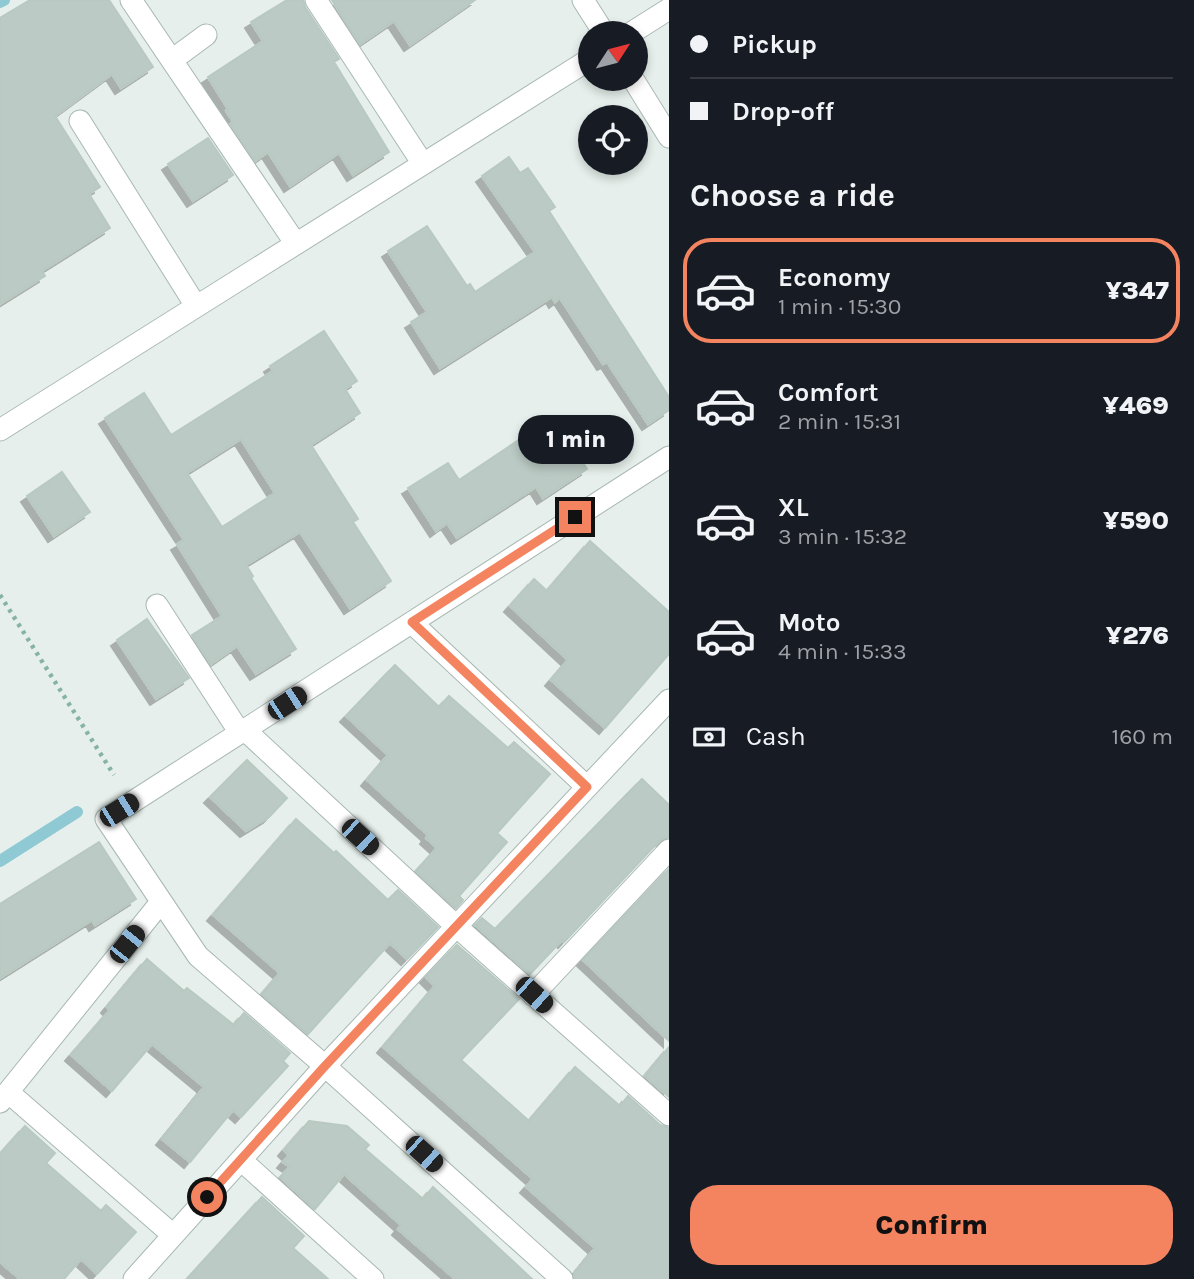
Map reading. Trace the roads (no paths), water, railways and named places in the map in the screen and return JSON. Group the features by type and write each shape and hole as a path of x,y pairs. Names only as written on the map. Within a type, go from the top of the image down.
{"street":[{"path":"131,0 296,244"},
{"path":"316,0 422,164"},
{"path":"583,0 596,21"},
{"path":"648,22 669,9"},
{"path":"172,60 206,35"},
{"path":"0,430 578,66"},
{"path":"640,91 669,137"},
{"path":"80,121 197,306"},
{"path":"562,1279 198,956 106,819 669,457"},
{"path":"157,605 242,731 669,1115"},
{"path":"412,622 587,787"},
{"path":"134,1279 325,1066 669,700"},
{"path":"534,995 669,850"},
{"path":"161,902 4,1097 173,1235"},
{"path":"240,1160 373,1279"}],"waterway":[{"path":"0,2 4,0"},
{"path":"0,861 77,812"}]}
